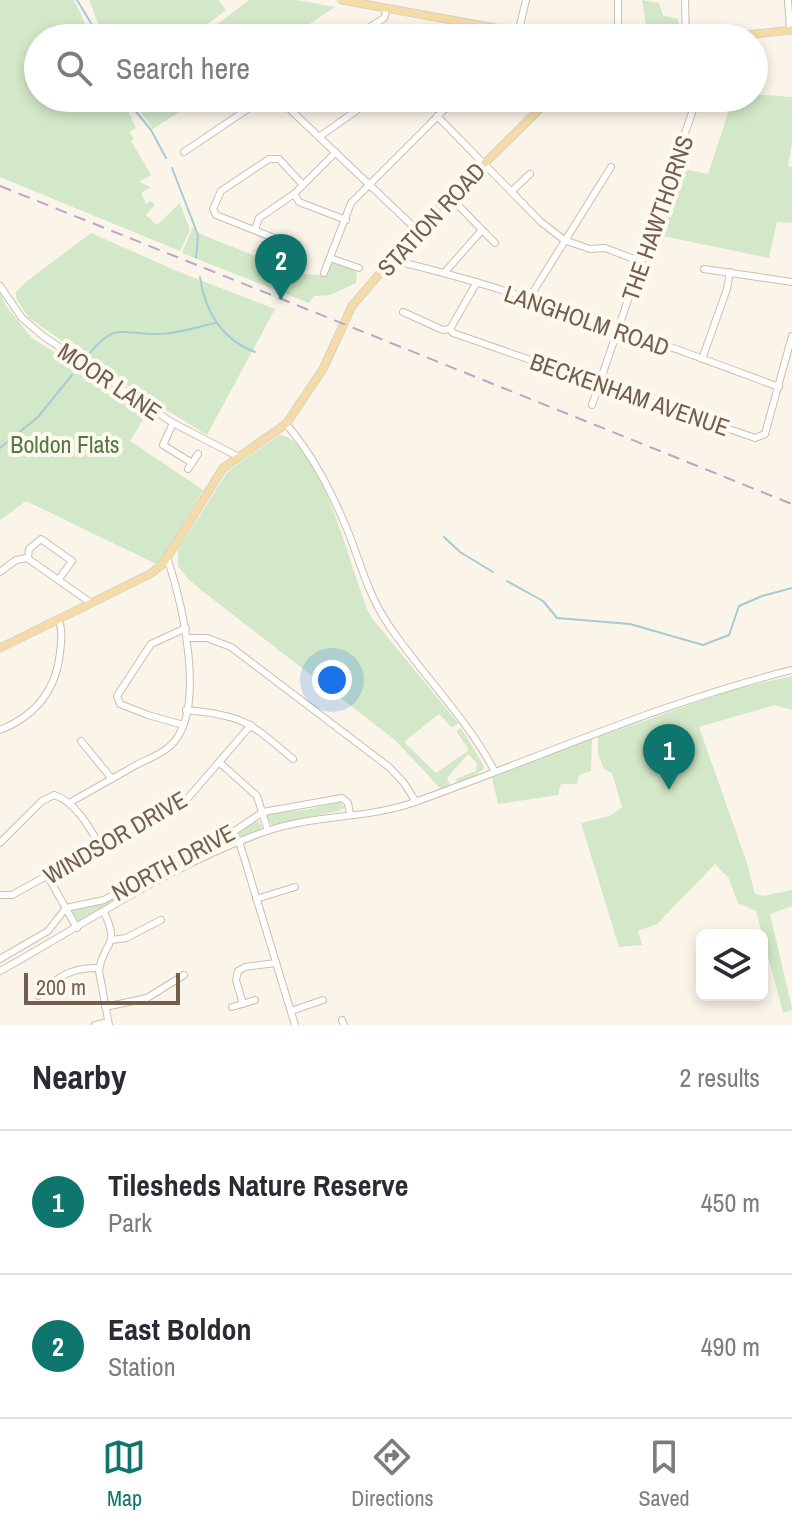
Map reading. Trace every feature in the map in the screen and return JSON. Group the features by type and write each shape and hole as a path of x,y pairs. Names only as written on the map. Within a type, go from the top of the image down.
{"main road":[{"path":"342,0 465,24"},
{"path":"768,33 791,30"},
{"name":"STATION ROAD","path":"286,424 323,369 352,306 417,230 537,112"},
{"path":"0,648 150,574 167,557 223,468 286,424"}],"street":[{"path":"521,24 526,0"},
{"path":"618,0 618,24"},
{"path":"685,0 686,24"},
{"path":"788,0 791,30"},
{"path":"375,24 384,18 387,8"},
{"path":"184,152 243,112"},
{"path":"293,112 417,230"},
{"path":"319,137 354,112"},
{"path":"324,273 351,203 441,112"},
{"name":"THE HAWTHORNS","path":"592,405 692,112"},
{"path":"437,116 513,190 541,222 564,240 590,249 605,248 642,262"},
{"path":"255,230 259,218 294,194 336,152"},
{"path":"289,244 216,215 213,209 221,191 269,159 279,159 303,185"},
{"path":"528,300 611,167"},
{"path":"513,190 530,174"},
{"path":"294,194 299,202 346,220"},
{"path":"450,197 495,243"},
{"path":"445,272 482,230"},
{"path":"330,258 359,268"},
{"name":"LANGHOLM ROAD","path":"392,260 477,282 779,387"},
{"path":"704,269 792,282"},
{"path":"702,359 730,272"},
{"path":"450,329 477,282"},
{"name":"MOOR LANE","path":"0,286 22,318 33,328 173,423 237,456"},
{"name":"BECKENHAM AVENUE","path":"403,312 443,330 450,329 453,333 755,438 765,434 779,387"},
{"path":"779,387 792,336"},
{"path":"173,423 163,445 190,466 198,454"},
{"path":"286,424 303,443 323,476 347,529 368,588 387,623 446,699 495,772"},
{"path":"28,558 29,549 41,539 72,561 59,579"},
{"path":"69,803 172,745 183,725 189,665 188,638 181,599 167,557"},
{"path":"0,572 16,560 28,558 91,603"},
{"path":"0,730 30,714 49,691 58,667 59,621"},
{"path":"183,725 135,711 120,704 117,696 151,644 186,628"},
{"path":"188,638 213,639 243,655 389,767 407,786 416,802"},
{"path":"0,971 239,841 306,819 383,811 416,802 645,713 792,670"},
{"path":"186,710 231,716 251,725 293,759"},
{"name":"WINDSOR DRIVE","path":"0,895 12,895 188,798 251,725"},
{"path":"81,741 112,779"},
{"path":"220,763 252,790 268,831"},
{"path":"0,843 47,797 61,797 89,827 100,846"},
{"name":"NORTH DRIVE","path":"66,908 104,900 197,847 236,830 263,812 342,798 348,803 350,814"},
{"path":"239,841 295,1025"},
{"path":"47,875 77,928"},
{"path":"256,899 295,887"},
{"path":"0,959 48,931 66,908"},
{"path":"95,1025 109,1023 99,968 112,940 104,912"},
{"path":"112,940 126,938 161,920"},
{"path":"243,1004 236,980 238,971 245,967 276,963"},
{"path":"38,996 64,974 99,968"},
{"path":"105,1007 147,998 184,975"},
{"path":"232,1007 255,1000"},
{"path":"291,1011 323,1000"}],"green space":[{"path":"0,0 74,0 85,24 24,24 24,112 128,112 136,128 130,132 134,140 131,141 151,175 139,182 151,187 141,193 146,204 151,201 155,205 146,215 157,225 180,203 190,230 180,251 0,177"},
{"path":"89,0 218,0 226,10 208,24 98,24"},
{"path":"249,0 296,0 335,7 310,24 217,24"},
{"path":"642,0 659,3 663,15 678,19 679,24 646,24"},
{"path":"768,95 792,97 792,144 788,166 792,167 792,223 777,222 769,258 658,235 685,169 708,174 728,112 768,112"},
{"path":"141,112 179,112 153,129"},
{"path":"193,227 198,233 300,274 324,275 331,263 353,269 357,273 356,283 330,295 314,296 309,303 182,253"},
{"path":"91,233 179,272 275,309 207,435 134,390 29,318 16,298 16,292 27,281"},
{"name":"Boldon Flats","path":"0,293 6,306 32,338 148,412 130,441 203,490 158,565 26,501 0,520"},
{"path":"279,435 295,442 323,485 371,617 458,723 452,728 439,714 404,742 436,773 469,750 456,731 461,728 483,764 484,769 474,776 457,782 456,779 476,771 477,764 468,754 447,778 450,785 441,789 395,740 201,590 178,566 178,549 228,471"},
{"path":"792,676 792,710 775,705 699,727 755,894 763,896 792,890 792,906 770,914 792,1008 783,1013 768,956 768,929 761,929 756,911 738,903 728,877 715,864 657,924 638,931 642,945 619,947 581,823 610,816 622,807 612,773 604,769 598,754 598,737 735,689"},
{"path":"592,739 591,771 579,775 577,784 561,784 558,795 498,804 492,778"},
{"path":"340,802 345,808 338,811 272,825 266,818 270,813 305,810"},
{"path":"258,821 262,826 259,831 194,858 77,922 71,913 76,908 103,904 195,852"}],"waterway":[{"path":"77,0 92,24"},
{"path":"136,112 151,130 166,158"},
{"path":"172,168 198,235 196,258"},
{"path":"200,277 206,301 224,332 255,352"},
{"path":"90,353 114,333 166,334 215,323"},
{"path":"0,448 38,417 72,375"},
{"path":"444,537 460,552 493,572"},
{"path":"507,581 543,601 557,618 630,624 703,645 729,635 739,606 792,588"}],"railway":[{"path":"0,186 792,504"}],"place":[{"name":"East Boldon","path":"281,300"},
{"name":"Tilesheds Nature Reserve","path":"669,790"}]}
